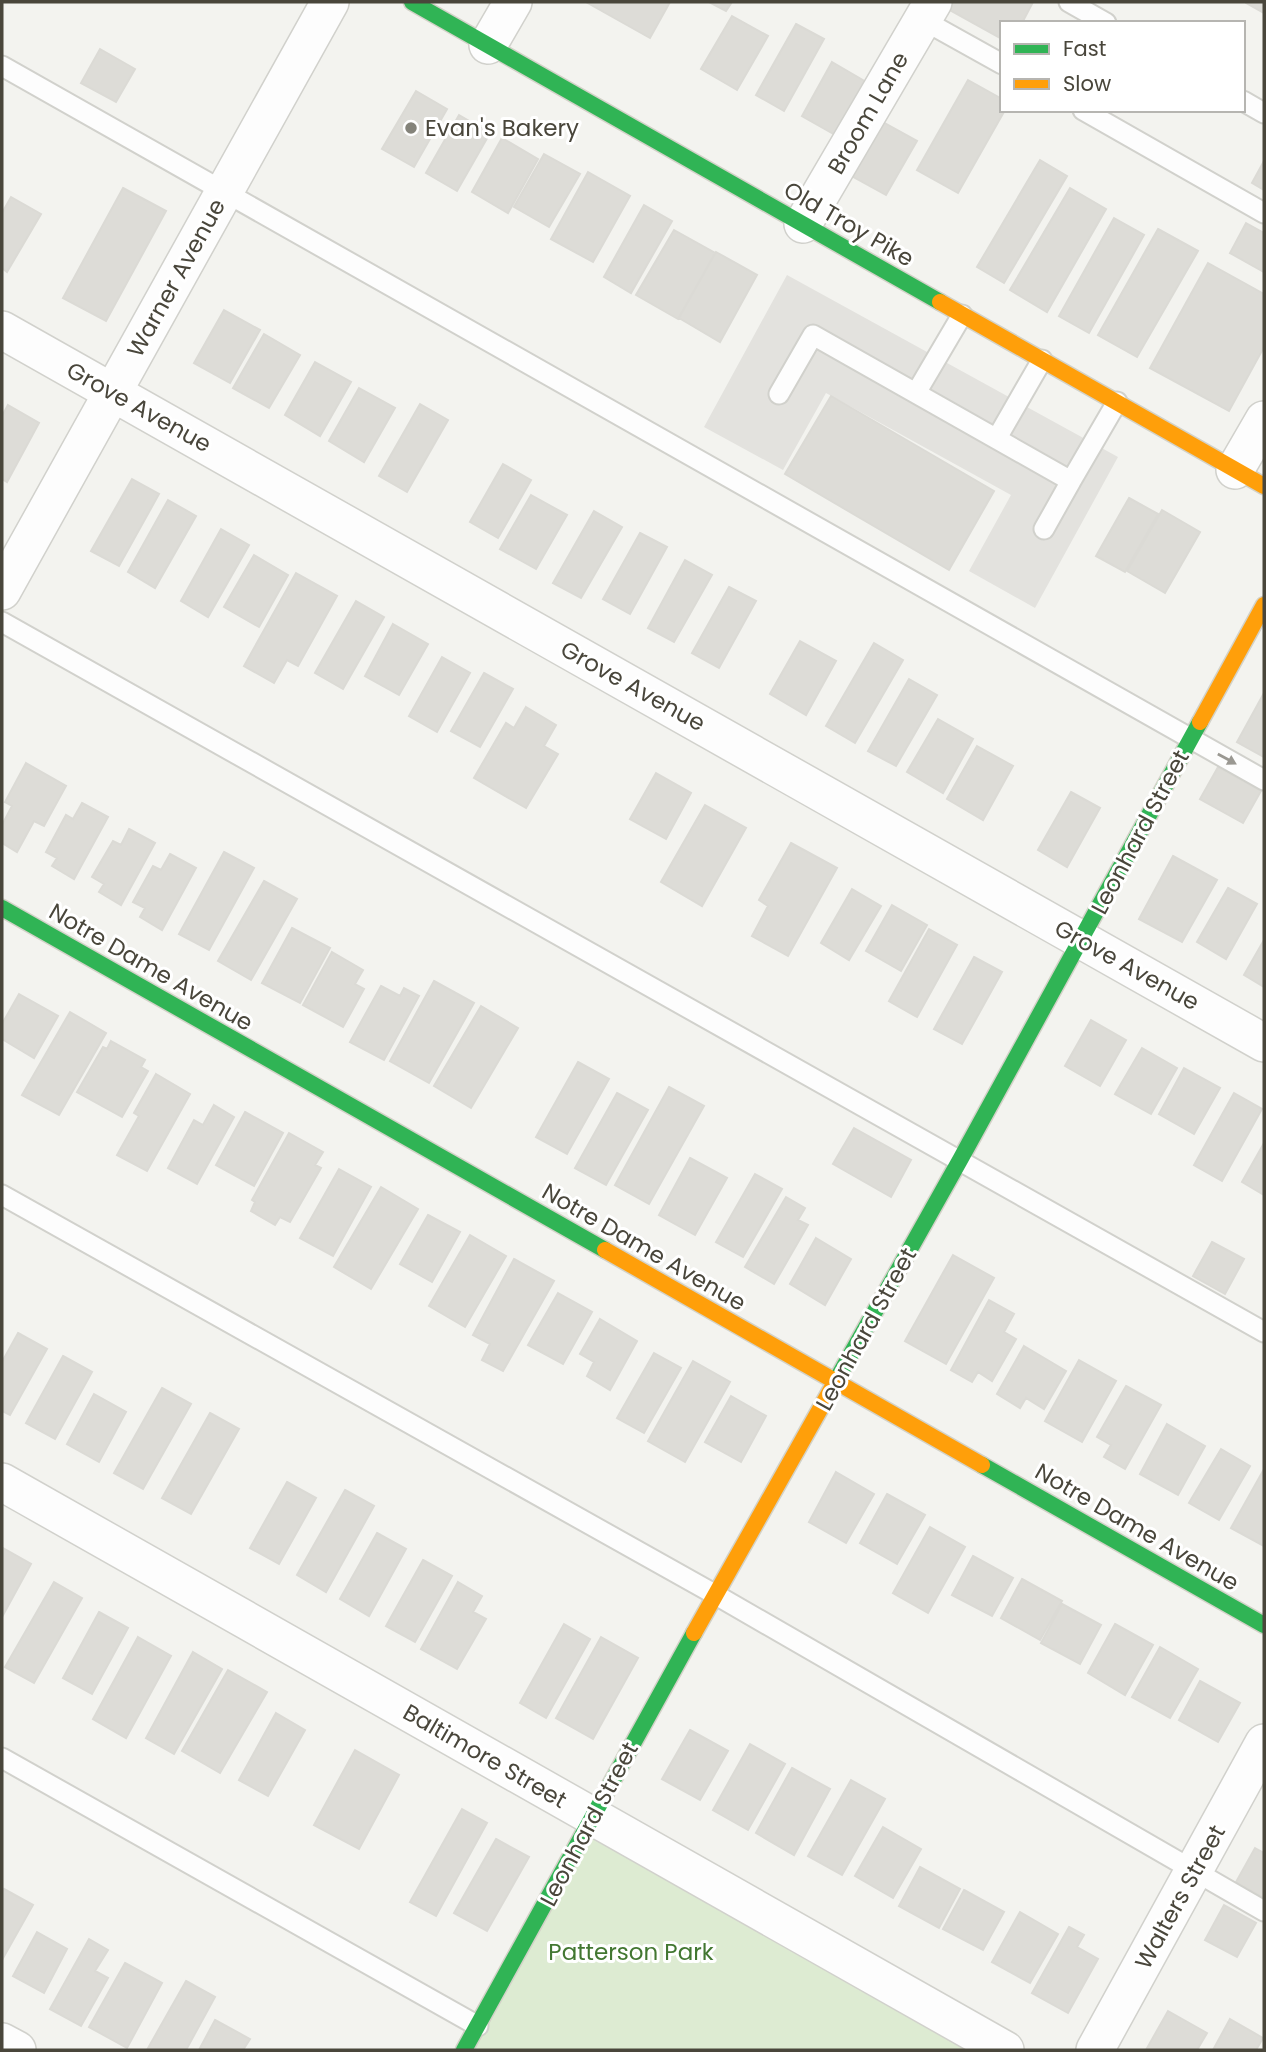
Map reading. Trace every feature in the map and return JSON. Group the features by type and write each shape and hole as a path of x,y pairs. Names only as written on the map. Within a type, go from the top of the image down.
{"street":[{"name":"Warner Avenue","path":"2,592 330,2"},
{"name":"Old Troy Pike","path":"412,2 1250,478"},
{"path":"488,45 513,2"},
{"name":"Broom Lane","path":"803,224 928,11"},
{"name":"Grove Avenue","path":"2,330 1264,1043"},
{"path":"1250,478 1264,420"},
{"name":"Leonhard Street","path":"464,2050 1082,940 1264,606"},
{"name":"Notre Dame Avenue","path":"2,908 1264,1625"},
{"name":"Baltimore Street","path":"2,1482 1005,2050"},
{"name":"Walters Street","path":"1095,2050 1264,1743"},
{"path":"2,2042 17,2050"}],"lane":[{"path":"1069,2 1102,21"},
{"path":"928,11 1000,63"},
{"path":"2,66 1264,780"},
{"path":"1245,102 1264,113"},
{"path":"1087,112 1264,213"},
{"path":"916,393 962,314"},
{"path":"779,394 813,335 1071,481"},
{"path":"997,438 1042,360"},
{"path":"1044,529 1117,402"},
{"path":"2,622 1264,1332"},
{"path":"2,1195 716,1595 1264,1911"},
{"path":"2,1758 478,2026"}],"green space":[{"name":"Patterson Park","path":"592,1816 1005,2050 464,2050"}],"shaded area":[{"path":"787,275 1118,457 1035,608 969,571 1011,495 826,393 783,470 704,427"}],"building":[{"path":"586,2 670,2 650,38"},
{"path":"709,2 732,2 726,11"},
{"path":"947,2 1033,2 1023,21 1000,21 1000,38 944,7"},
{"path":"1264,2 1264,13 1246,3"},
{"path":"732,16 768,36 737,90 701,69"},
{"path":"796,24 824,39 784,111 756,95"},
{"path":"100,49 135,69 116,102 81,83"},
{"path":"832,62 868,83 837,136 802,116"},
{"path":"968,80 1000,98 1000,112 1004,112 958,193 917,170"},
{"path":"416,91 447,109 414,167 382,149"},
{"path":"459,115 490,133 457,191 426,173"},
{"path":"881,121 917,141 886,195 850,175"},
{"path":"502,138 538,159 508,213 472,192"},
{"path":"544,154 580,174 549,227 514,207"},
{"path":"1040,160 1067,176 1004,283 977,267"},
{"path":"1264,161 1264,190 1252,183"},
{"path":"588,172 630,196 593,262 551,239"},
{"path":"123,188 166,211 106,321 63,298"},
{"path":"1070,188 1106,209 1047,312 1010,290"},
{"path":"11,197 41,214 7,272 2,268 2,213"},
{"path":"644,205 672,221 631,293 604,277"},
{"path":"1114,218 1144,235 1089,333 1059,316"},
{"path":"1246,223 1264,233 1264,272 1230,253"},
{"path":"1158,229 1198,251 1137,357 1098,335"},
{"path":"674,230 715,253 678,319 636,295"},
{"path":"716,252 757,275 720,342 679,318"},
{"path":"1208,263 1264,294 1264,347 1229,411 1150,368"},
{"path":"224,310 260,330 230,383 194,363"},
{"path":"264,334 300,355 269,408 233,388"},
{"path":"315,362 351,382 320,436 285,415"},
{"path":"359,388 395,408 364,462 329,441"},
{"path":"831,396 994,491 949,570 785,474"},
{"path":"420,404 448,420 407,492 379,476"},
{"path":"8,405 39,423 7,482 2,479 2,416"},
{"path":"503,464 531,480 498,538 470,522"},
{"path":"132,479 159,494 119,566 91,551"},
{"path":"531,495 567,515 536,569 500,549"},
{"path":"1129,498 1158,514 1125,572 1096,556"},
{"path":"168,500 196,516 155,588 128,572"},
{"path":"1162,510 1200,532 1165,593 1127,571"},
{"path":"594,511 622,527 581,598 553,583"},
{"path":"221,529 249,545 208,617 181,601"},
{"path":"640,533 667,547 630,614 603,599"},
{"path":"254,555 288,575 259,627 224,607"},
{"path":"685,560 712,575 674,642 648,628"},
{"path":"296,573 337,596 298,666 287,660 274,683 244,666"},
{"path":"729,587 756,601 719,668 692,653"},
{"path":"356,601 384,617 343,689 315,673"},
{"path":"393,624 428,644 399,695 365,676"},
{"path":"800,641 836,661 806,715 770,694"},
{"path":"874,643 903,660 855,743 826,726"},
{"path":"442,657 470,673 437,732 409,716"},
{"path":"484,673 513,689 480,747 451,731"},
{"path":"909,679 937,695 896,766 868,751"},
{"path":"1264,693 1264,757 1237,742"},
{"path":"526,707 556,725 544,746 558,754 526,808 474,778 506,723 514,728"},
{"path":"938,719 973,739 943,793 907,772"},
{"path":"977,746 1013,766 983,820 947,799"},
{"path":"26,763 66,786 44,826 34,821 17,852 2,843 2,825 12,806 5,802"},
{"path":"1218,767 1261,791 1243,823 1200,799"},
{"path":"656,773 691,793 666,839 630,819"},
{"path":"1071,792 1100,808 1067,867 1038,850"},
{"path":"82,803 108,817 74,879 52,866 57,858 46,852 66,815 73,819"},
{"path":"705,805 746,828 702,906 661,882"},
{"path":"129,829 155,843 121,905 99,892 104,884 92,877 113,841 121,845"},
{"path":"791,843 837,868 788,956 752,936 768,906 759,900"},
{"path":"224,852 254,868 209,950 179,934"},
{"path":"170,854 196,868 162,930 140,917 145,908 133,902 153,866 161,870"},
{"path":"1173,856 1217,880 1182,942 1139,919"},
{"path":"264,881 297,899 251,980 218,961"},
{"path":"1228,888 1257,904 1226,959 1197,942"},
{"path":"852,889 881,906 849,960 821,943"},
{"path":"892,905 927,925 901,971 866,951"},
{"path":"292,928 330,948 300,1003 262,983"},
{"path":"929,929 957,945 917,1017 889,1001"},
{"path":"1264,940 1264,987 1244,975"},
{"path":"332,952 363,970 355,984 364,989 343,1027 303,1005"},
{"path":"974,957 1002,972 962,1044 934,1029"},
{"path":"434,981 474,1003 429,1083 390,1061"},
{"path":"381,986 400,996 404,988 419,996 384,1060 350,1042"},
{"path":"19,994 58,1016 34,1058 2,1039 2,1024"},
{"path":"481,1006 518,1028 471,1108 434,1086"},
{"path":"70,1012 106,1033 59,1115 22,1095"},
{"path":"1091,1020 1126,1040 1100,1086 1065,1066"},
{"path":"111,1041 145,1060 141,1067 148,1071 122,1117 77,1092 103,1047 107,1049"},
{"path":"1142,1048 1177,1068 1151,1114 1115,1094"},
{"path":"578,1062 609,1079 567,1154 536,1137"},
{"path":"1184,1068 1220,1088 1194,1134 1159,1114"},
{"path":"156,1074 190,1094 147,1171 117,1155 139,1116 134,1113"},
{"path":"669,1087 704,1106 649,1204 615,1185"},
{"path":"617,1093 648,1110 606,1185 575,1168"},
{"path":"1234,1093 1262,1109 1222,1181 1194,1165"},
{"path":"214,1105 234,1117 197,1184 168,1168 194,1120 203,1125"},
{"path":"245,1112 283,1133 254,1186 216,1165"},
{"path":"854,1128 911,1160 891,1197 833,1164"},
{"path":"289,1133 323,1152 315,1165 321,1168 290,1222 280,1217 275,1225 251,1211 255,1202 252,1200"},
{"path":"1264,1143 1264,1195 1242,1182"},
{"path":"690,1158 727,1178 695,1235 659,1215"},
{"path":"339,1169 371,1187 333,1256 300,1238"},
{"path":"755,1174 782,1189 743,1257 716,1242"},
{"path":"381,1187 418,1209 371,1289 334,1267"},
{"path":"786,1197 805,1208 798,1220 808,1225 774,1284 745,1267"},
{"path":"428,1215 460,1232 432,1282 400,1264"},
{"path":"470,1235 506,1256 465,1327 429,1306"},
{"path":"816,1238 851,1259 825,1305 790,1284"},
{"path":"1212,1242 1244,1259 1225,1294 1193,1276"},
{"path":"953,1255 994,1278 946,1364 905,1341"},
{"path":"514,1259 554,1281 503,1371 482,1360 490,1344 473,1335"},
{"path":"558,1293 592,1312 563,1364 528,1345"},
{"path":"989,1300 1014,1314 1004,1332 1016,1339 992,1381 978,1372 972,1382 951,1370"},
{"path":"600,1319 637,1341 610,1390 587,1376 594,1362 580,1354"},
{"path":"18,1333 47,1349 10,1415 2,1411 2,1362"},
{"path":"1024,1346 1066,1371 1044,1409 1026,1398 1020,1408 997,1394"},
{"path":"654,1353 681,1368 644,1433 617,1418"},
{"path":"63,1356 92,1372 55,1439 26,1423"},
{"path":"1079,1360 1116,1381 1082,1442 1045,1421"},
{"path":"693,1361 730,1382 685,1462 648,1441"},
{"path":"1126,1386 1161,1405 1125,1469 1104,1457 1111,1445 1097,1437"},
{"path":"162,1388 191,1404 143,1489 114,1473"},
{"path":"94,1394 126,1412 99,1462 67,1444"},
{"path":"731,1396 766,1416 741,1462 705,1442"},
{"path":"210,1413 239,1429 191,1514 162,1498"},
{"path":"1167,1424 1205,1446 1178,1495 1140,1474"},
{"path":"1221,1449 1250,1466 1219,1520 1189,1503"},
{"path":"1264,1469 1264,1546 1231,1528"},
{"path":"836,1472 874,1494 846,1543 809,1522"},
{"path":"287,1482 316,1498 279,1564 250,1548"},
{"path":"345,1490 374,1506 326,1592 297,1575"},
{"path":"887,1494 925,1515 897,1564 860,1543"},
{"path":"930,1527 965,1547 928,1613 893,1593"},
{"path":"377,1533 406,1549 369,1616 340,1599"},
{"path":"3,1548 31,1564 2,1617 2,1550"},
{"path":"973,1556 1013,1578 992,1616 952,1595"},
{"path":"423,1560 452,1576 415,1642 386,1626"},
{"path":"1022,1579 1062,1601 1040,1640 1001,1618"},
{"path":"54,1582 82,1598 34,1683 5,1667"},
{"path":"458,1582 482,1596 473,1612 486,1619 457,1669 421,1649"},
{"path":"1062,1604 1101,1625 1080,1664 1041,1643"},
{"path":"99,1612 128,1628 92,1694 63,1678"},
{"path":"564,1624 590,1639 546,1718 520,1703"},
{"path":"1115,1624 1153,1645 1125,1695 1088,1673"},
{"path":"138,1637 171,1656 126,1738 93,1719"},
{"path":"601,1637 638,1658 593,1739 556,1718"},
{"path":"1160,1647 1198,1669 1170,1718 1132,1697"},
{"path":"193,1652 222,1669 174,1754 146,1738"},
{"path":"228,1670 267,1692 220,1773 182,1751"},
{"path":"1200,1681 1240,1703 1218,1742 1179,1720"},
{"path":"276,1713 305,1730 268,1796 239,1780"},
{"path":"690,1730 728,1751 700,1800 662,1779"},
{"path":"750,1744 785,1764 748,1830 713,1810"},
{"path":"355,1750 399,1775 359,1849 314,1825"},
{"path":"792,1768 830,1789 794,1855 756,1833"},
{"path":"851,1780 885,1799 842,1875 808,1856"},
{"path":"462,1809 487,1823 436,1916 410,1902"},
{"path":"883,1827 921,1849 893,1898 855,1876"},
{"path":"496,1839 529,1857 487,1931 454,1913"},
{"path":"1255,1848 1264,1853 1264,1898 1236,1882"},
{"path":"920,1867 960,1889 939,1928 899,1906"},
{"path":"4,1889 33,1905 2,1960 2,1893"},
{"path":"964,1890 1004,1912 983,1950 943,1929"},
{"path":"1224,1905 1256,1923 1237,1957 1205,1940"},
{"path":"1020,1912 1058,1934 1030,1983 992,1962"},
{"path":"1069,1927 1084,1935 1077,1947 1098,1959 1068,2013 1032,1993"},
{"path":"37,1932 67,1949 44,1993 13,1976"},
{"path":"89,1939 108,1950 95,1971 108,1978 81,2026 50,2009"},
{"path":"125,1963 162,1983 127,2048 89,2027"},
{"path":"186,1981 215,1997 186,2050 147,2050"},
{"path":"1168,2011 1207,2033 1197,2050 1146,2050"},
{"path":"1230,2019 1263,2038 1256,2050 1213,2050"},
{"path":"215,2020 250,2039 243,2050 199,2050"}],"traffic: fast":[{"path":"412,2 940,302"},
{"path":"837,1379 1200,722"},
{"path":"2,908 605,1250"},
{"path":"982,1465 1264,1625"},
{"path":"464,2050 694,1633"}],"traffic: slow":[{"path":"940,302 1264,486"},
{"path":"1200,722 1264,605"},
{"path":"605,1250 982,1465"},
{"path":"694,1633 837,1379"}],"place":[{"name":"Evan's Bakery","path":"411,128"}]}
